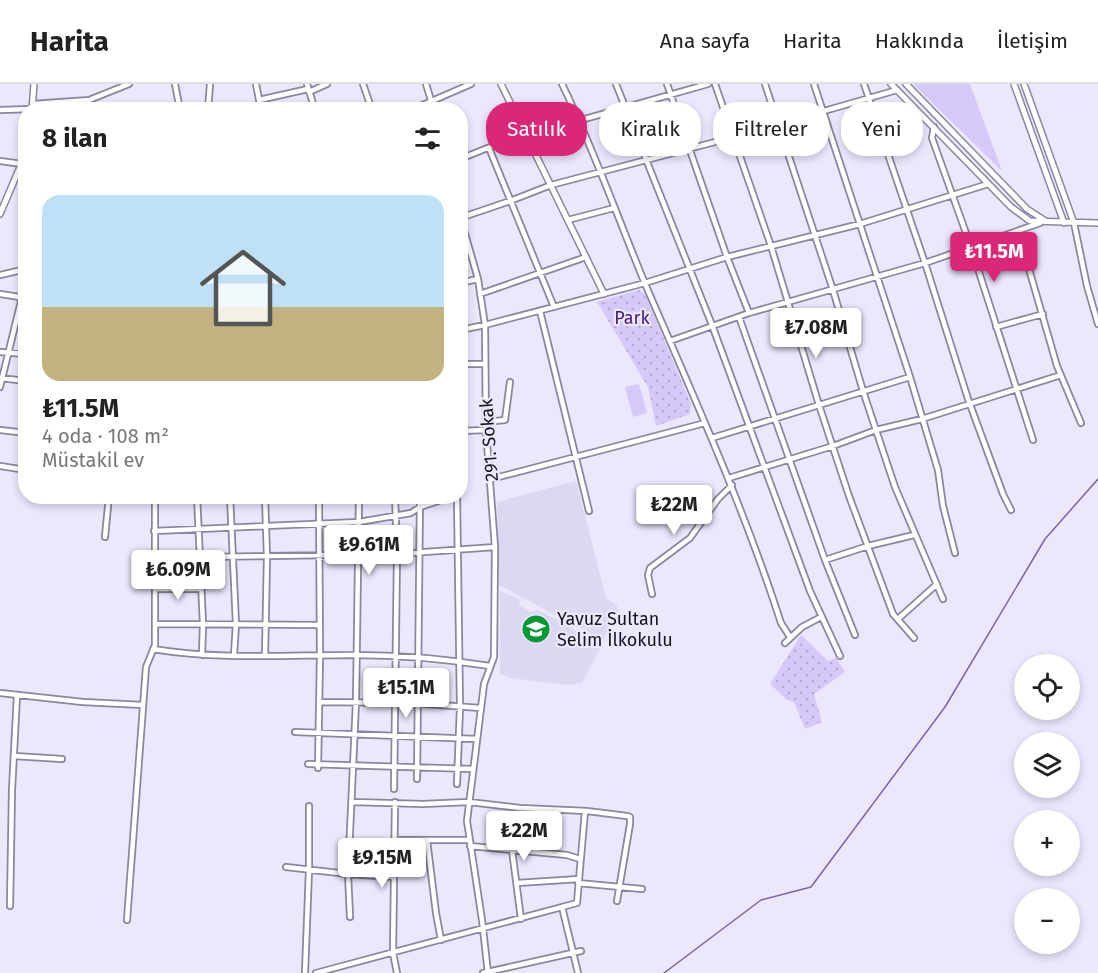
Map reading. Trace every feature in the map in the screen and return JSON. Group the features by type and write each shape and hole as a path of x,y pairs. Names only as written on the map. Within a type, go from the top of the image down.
{"street":[{"path":"33,102 34,84"},
{"path":"104,84 106,93"},
{"path":"73,102 89,100 129,84"},
{"path":"175,84 178,102"},
{"path":"209,102 210,84"},
{"path":"256,84 259,100 327,84"},
{"path":"363,84 369,102"},
{"path":"426,84 431,100"},
{"path":"427,102 471,84"},
{"path":"501,84 511,102"},
{"path":"562,84 571,102"},
{"path":"615,84 622,102"},
{"path":"667,84 673,102"},
{"path":"646,102 708,84"},
{"path":"715,84 721,102"},
{"path":"765,84 771,102"},
{"path":"814,84 820,102"},
{"path":"864,84 970,403 1011,510"},
{"path":"891,84 1011,207 1030,221 1098,223"},
{"path":"906,84 1027,209 1046,221"},
{"path":"1014,84 1064,223"},
{"path":"1024,84 1074,223 1098,324"},
{"path":"829,111 897,90"},
{"path":"0,110 18,109"},
{"path":"934,127 932,138 1033,440"},
{"path":"829,128 938,471 943,506 955,553"},
{"path":"587,138 645,283 732,485 781,624 790,637"},
{"path":"468,156 486,149"},
{"path":"492,156 554,307"},
{"path":"538,156 604,294"},
{"path":"644,156 712,325 820,616 840,656"},
{"path":"468,215 551,185 661,156"},
{"path":"691,156 749,313"},
{"path":"740,156 771,246 819,405 868,546 894,614 914,638"},
{"path":"789,156 895,487 914,535 944,599"},
{"path":"0,161 18,163"},
{"path":"0,214 2,204 18,172"},
{"path":"468,329 645,283 727,257 860,224 988,184"},
{"path":"568,220 614,208"},
{"path":"670,341 749,313 925,263 1046,221"},
{"path":"1018,231 1061,375 1081,423"},
{"name":"291. Sokak","path":"468,243 478,279 485,326 486,430 495,547 494,657 484,684 467,820 483,929 486,973"},
{"path":"480,294 586,257"},
{"path":"0,275 18,271"},
{"path":"468,281 478,279"},
{"path":"0,294 18,296"},
{"path":"1092,302 1098,301"},
{"path":"540,311 589,510"},
{"path":"996,327 1043,314"},
{"path":"0,387 18,317"},
{"path":"738,317 825,560 855,634"},
{"path":"0,352 18,354"},
{"path":"468,364 484,363"},
{"path":"729,478 833,446 876,430 922,419 1061,375"},
{"path":"712,438 910,377"},
{"path":"1,378 18,380"},
{"path":"486,422 505,420 510,382"},
{"path":"491,479 705,423"},
{"path":"0,430 18,432"},
{"path":"468,431 486,430"},
{"path":"0,466 18,469"},
{"path":"652,594 648,575 650,568 690,538 718,499 732,485"},
{"path":"105,537 109,504"},
{"path":"127,920 142,705 146,667 155,645 154,504"},
{"path":"197,504 202,589 202,655"},
{"path":"230,504 236,624 234,655"},
{"path":"265,656 266,504"},
{"path":"318,767 320,734 319,504"},
{"path":"350,917 348,874 356,702 359,504"},
{"path":"394,789 397,554 395,504"},
{"path":"154,531 359,522 411,513 430,504"},
{"path":"456,504 459,549 460,706 457,784"},
{"path":"417,779 420,507"},
{"path":"825,560 868,546 914,535"},
{"path":"200,557 397,554 495,547"},
{"path":"897,619 937,584"},
{"path":"154,589 202,589"},
{"path":"785,643 802,627 820,616"},
{"path":"155,624 319,625"},
{"path":"153,649 202,655 357,655 490,666"},
{"path":"0,693 142,705"},
{"path":"10,906 17,695"},
{"path":"320,702 481,708"},
{"path":"296,732 477,739"},
{"path":"14,756 62,759"},
{"path":"309,764 318,767 354,765 473,769"},
{"path":"353,802 423,804 469,802 630,817 617,901"},
{"path":"395,802 393,953 397,973"},
{"path":"305,973 309,806"},
{"path":"316,973 577,903 585,811"},
{"path":"394,840 470,843 567,855 580,859"},
{"path":"427,840 441,940"},
{"path":"512,850 521,919"},
{"path":"286,867 393,877"},
{"path":"517,883 578,881 642,890"},
{"path":"562,907 578,973"},
{"path":"486,973 581,951"}],"shaded area":[{"path":"576,481 606,598 617,606 618,611 603,640 499,585 497,502"},
{"name":"Yavuz Sultan Selim İlkokulu","path":"500,591 519,599 520,606 531,612 538,610 602,645 582,683 568,685 511,678 500,674"}],"green space":[{"path":"913,84 970,84 1002,171"},
{"name":"Park","path":"639,290 645,294 691,404 690,414 656,426 648,387 597,302"},
{"path":"639,384 647,413 633,417 625,387"},
{"path":"801,635 828,661 836,658 845,672 814,694 822,722 805,729 794,702 787,700 770,684"}],"waterway":[{"path":"664,973 761,900 811,887 945,707 1045,539 1098,479"}],"place":[{"name":"Yavuz Sultan Selim İlkokulu","path":"536,629"}]}
